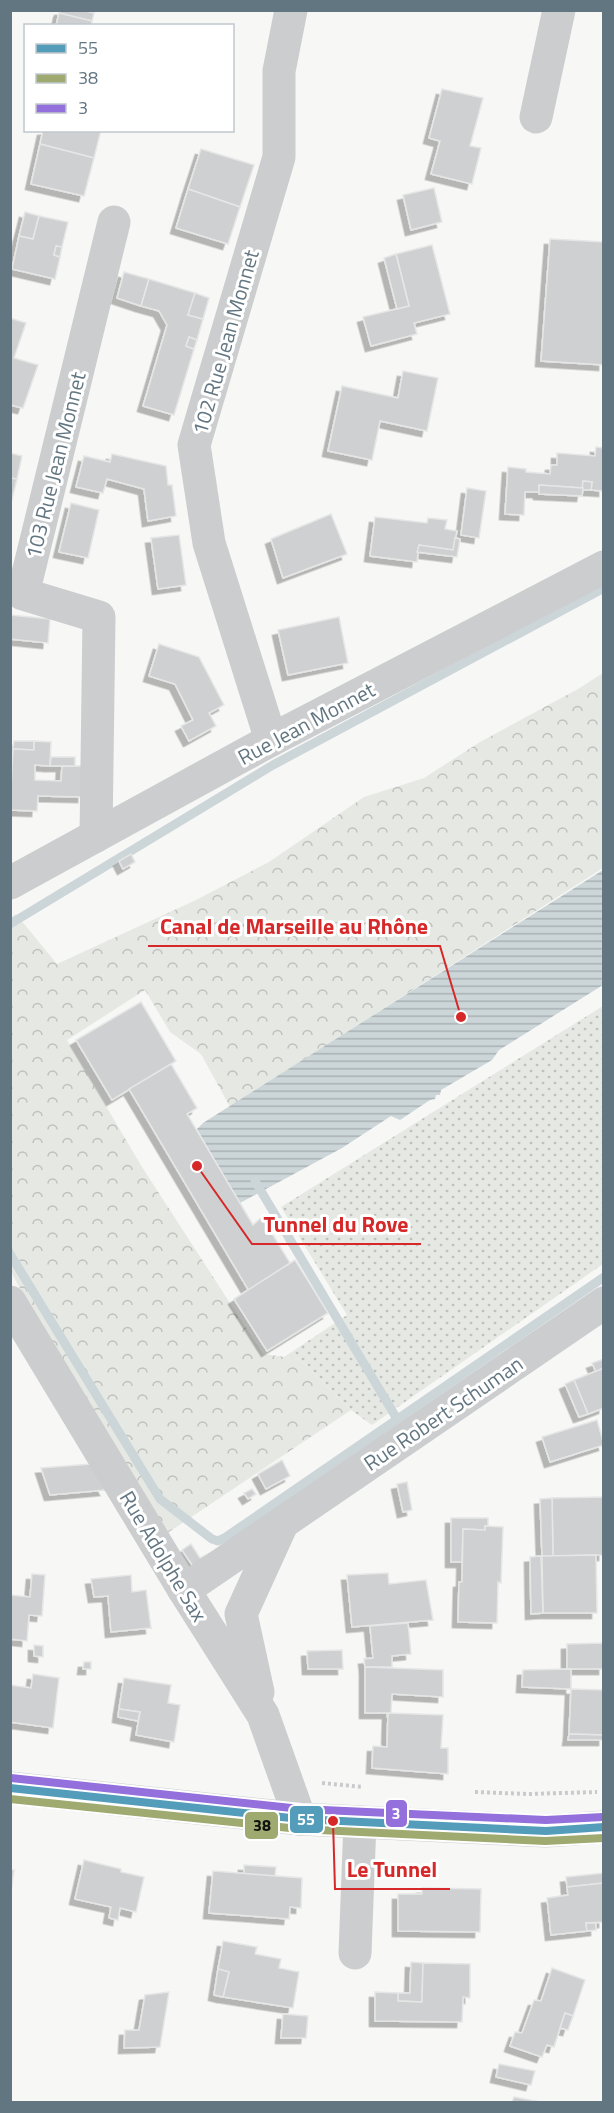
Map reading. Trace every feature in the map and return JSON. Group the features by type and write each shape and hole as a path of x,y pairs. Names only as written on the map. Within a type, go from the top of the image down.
{"street":[{"name":"102 Rue Jean Monnet","path":"271,740 209,543 194,444 279,157 279,71 291,10"},
{"path":"536,117 559,10"},
{"name":"103 Rue Jean Monnet","path":"96,836 99,617 23,594 114,222"},
{"name":"Rue Jean Monnet","path":"10,883 271,740 603,567"},
{"name":"Rue Adolphe Sax","path":"10,1302 192,1603 263,1715 300,1818"},
{"name":"Rue Robert Schuman","path":"192,1603 283,1522 603,1304"},
{"path":"263,1715 241,1614 283,1522"},
{"path":"192,1603 241,1614"},
{"path":"10,1788 300,1818 360,1822 546,1831 603,1827"},
{"path":"355,1953 360,1822"}],"path":[{"path":"320,1783 374,1788"},
{"path":"469,1792 528,1794 603,1792"}],"green space":[{"path":"603,673 603,868 230,1107 201,1054 170,1032 145,990 67,1040 142,1167 263,1354 300,1359 351,1410 157,1540 11,1272 10,918 16,914 57,964 196,900 269,862 364,797 424,778 480,742"},
{"path":"603,1006 603,1264 372,1425 351,1410 300,1359 284,1357 347,1315 281,1207"}],"shaded area":[{"path":"603,870 603,985 499,1050 492,1060 441,1090 440,1095 436,1095 435,1099 400,1120 391,1116 342,1148 240,1203 197,1129 203,1123"}],"building":[{"path":"60,10 81,10 94,13 92,21 59,13"},
{"path":"59,13 92,21 91,24 56,24"},
{"path":"442,89 483,98 470,146 481,148 472,184 431,174 440,141 429,138"},
{"path":"43,132 100,132 94,158 40,144"},
{"path":"40,144 94,158 84,196 31,184"},
{"path":"201,149 254,165 240,207 188,189"},
{"path":"434,188 442,222 411,230 403,195"},
{"path":"188,189 240,207 228,244 176,228"},
{"path":"25,212 39,216 33,239 19,236"},
{"path":"39,216 68,222 62,247 56,246 54,255 60,257 55,279 12,269 19,236 33,239"},
{"path":"550,239 604,242 604,365 541,361"},
{"path":"432,245 450,314 414,323 417,334 371,346 363,317 409,306 396,254"},
{"path":"56,246 62,247 60,257 54,255"},
{"path":"396,254 409,306 397,309 384,258"},
{"path":"124,272 149,279 141,306 117,298"},
{"path":"149,279 195,293 188,315 203,319 197,340 189,337 186,346 194,349 174,415 143,406 167,325 159,311 141,306"},
{"path":"195,293 209,298 203,319 188,315"},
{"path":"10,318 26,323 14,358 38,365 23,408 10,405"},
{"path":"189,337 197,340 194,349 186,346"},
{"path":"403,371 438,378 427,431 380,421 372,460 328,451 342,386 398,398"},
{"path":"596,447 604,448 604,491 591,490 592,482 583,481 583,488 539,485 539,492 525,492 524,515 505,514 508,467 526,469 526,472 550,474 551,465 557,465 557,453 595,456"},
{"path":"10,453 22,456 17,479 10,478"},
{"path":"112,454 166,466 168,485 172,485 176,516 148,521 144,489 107,479 103,493 76,487 84,456 110,462"},
{"path":"10,478 17,479 10,507"},
{"path":"583,481 592,482 591,490 582,490"},
{"path":"539,485 583,488 582,496 539,494"},
{"path":"467,488 486,491 479,538 461,535"},
{"path":"71,503 99,510 88,558 59,552"},
{"path":"331,514 347,554 283,578 271,539"},
{"path":"375,517 427,523 428,518 447,520 445,529 457,531 453,550 419,545 417,562 370,556"},
{"path":"179,535 186,585 158,589 151,538"},
{"path":"455,538 460,539 457,557 417,552 419,545 453,550"},
{"path":"10,615 50,619 48,643 10,639"},
{"path":"339,617 348,663 288,675 278,630"},
{"path":"159,644 199,657 224,705 209,713 216,726 189,741 181,726 193,720 175,684 149,676"},
{"path":"14,741 34,741 34,750 13,749"},
{"path":"34,741 51,742 50,766 35,765 35,780 61,781 62,766 84,766 83,797 38,796 37,811 10,810 13,749 34,750"},
{"path":"51,757 75,757 75,766 50,766"},
{"path":"131,854 135,862 123,869 119,861"},
{"path":"141,1002 176,1061 112,1100 76,1040"},
{"path":"171,1064 197,1108 187,1114 253,1225 262,1217 290,1263 249,1291 129,1089"},
{"path":"295,1260 328,1313 267,1351 234,1299"},
{"path":"604,1359 604,1368 596,1372 592,1363"},
{"path":"604,1368 604,1408 588,1414 574,1380"},
{"path":"574,1380 588,1414 579,1417 565,1384"},
{"path":"597,1420 604,1445 550,1462 542,1437"},
{"path":"282,1460 290,1476 266,1489 258,1474"},
{"path":"91,1464 105,1490 50,1495 41,1468"},
{"path":"407,1482 412,1510 403,1512 397,1484"},
{"path":"252,1489 256,1494 248,1499 244,1493"},
{"path":"604,1497 604,1555 553,1556 552,1498"},
{"path":"552,1498 553,1556 542,1556 540,1499"},
{"path":"451,1518 488,1518 488,1526 485,1526 485,1530 463,1529 462,1562 451,1562"},
{"path":"485,1526 503,1527 497,1623 458,1622 459,1582 462,1582 463,1529 485,1530"},
{"path":"191,1544 200,1558 208,1554 197,1572 182,1550"},
{"path":"596,1555 597,1613 543,1613 542,1556"},
{"path":"541,1556 543,1613 531,1614 530,1557"},
{"path":"388,1573 389,1584 426,1580 433,1620 352,1627 347,1575"},
{"path":"32,1574 45,1575 42,1616 29,1615 27,1641 10,1639 10,1595 30,1597"},
{"path":"131,1575 132,1592 146,1590 151,1628 111,1632 108,1596 94,1597 91,1579"},
{"path":"408,1623 411,1654 392,1656 392,1667 365,1667 364,1659 373,1658 370,1626"},
{"path":"604,1643 604,1669 567,1669 567,1644"},
{"path":"34,1645 43,1646 43,1657 34,1656"},
{"path":"342,1650 343,1669 308,1669 307,1651"},
{"path":"84,1662 91,1662 91,1669 83,1669"},
{"path":"365,1667 443,1670 443,1697 392,1694 391,1713 365,1713"},
{"path":"571,1669 571,1689 522,1687 523,1670"},
{"path":"33,1674 59,1678 53,1728 10,1722 10,1685 31,1688"},
{"path":"124,1678 171,1685 168,1703 180,1705 174,1742 136,1735 140,1712 119,1709"},
{"path":"571,1689 604,1690 604,1735 569,1734"},
{"path":"119,1709 140,1712 138,1721 118,1717"},
{"path":"388,1713 443,1715 441,1748 448,1748 448,1774 372,1768 373,1746 387,1747"},
{"path":"569,1734 604,1735 604,1740 568,1740"},
{"path":"84,1860 144,1877 136,1912 120,1908 118,1920 109,1918 111,1907 75,1899"},
{"path":"244,1865 276,1867 275,1876 244,1874"},
{"path":"10,1870 14,1870 10,1899"},
{"path":"213,1871 302,1878 301,1908 290,1907 289,1919 209,1913"},
{"path":"604,1873 604,1883 567,1887 566,1877"},
{"path":"604,1883 604,1922 586,1923 587,1931 551,1935 547,1898 568,1895 567,1887"},
{"path":"422,1888 481,1889 480,1932 398,1931 398,1894 422,1894"},
{"path":"586,1923 596,1923 596,1930 587,1931"},
{"path":"223,1941 257,1947 255,1954 281,1959 279,1968 299,1972 293,2008 223,1997 229,1972 218,1969"},
{"path":"411,1962 423,1963 422,2002 398,2001 398,1993 410,1993"},
{"path":"423,1963 470,1964 470,1998 463,1997 462,2022 375,2021 375,1992 398,1993 398,2001 422,2002"},
{"path":"552,1968 585,1980 573,2016 565,2013 554,2047 547,2045 542,2057 510,2046 515,2032 522,2033 534,2000 541,2001"},
{"path":"218,1969 229,1972 223,1997 214,1995"},
{"path":"169,1992 160,2047 124,2048 125,2030 139,2030 145,1995"},
{"path":"565,2013 573,2016 568,2030 560,2028"},
{"path":"283,2014 308,2016 306,2038 281,2038"},
{"path":"499,2064 535,2071 531,2085 496,2077"},
{"path":"514,2097 541,2102 512,2102"}],"waterway":[{"path":"10,924 273,765 604,588"},
{"path":"255,1181 397,1419"},
{"path":"10,1254 160,1499 212,1539 218,1541 604,1277"}],"transit line":[{"name":"3","path":"11,1778 301,1809 546,1820 603,1817"},
{"name":"55","path":"10,1788 300,1819 546,1831 604,1827"},
{"name":"38","path":"10,1799 299,1829 545,1841 604,1838"}],"place":[{"name":"Canal de Marseille au Rhône","path":"461,1017"},
{"name":"Tunnel du Rove","path":"197,1166"},
{"name":"Le Tunnel","path":"333,1821"}]}
